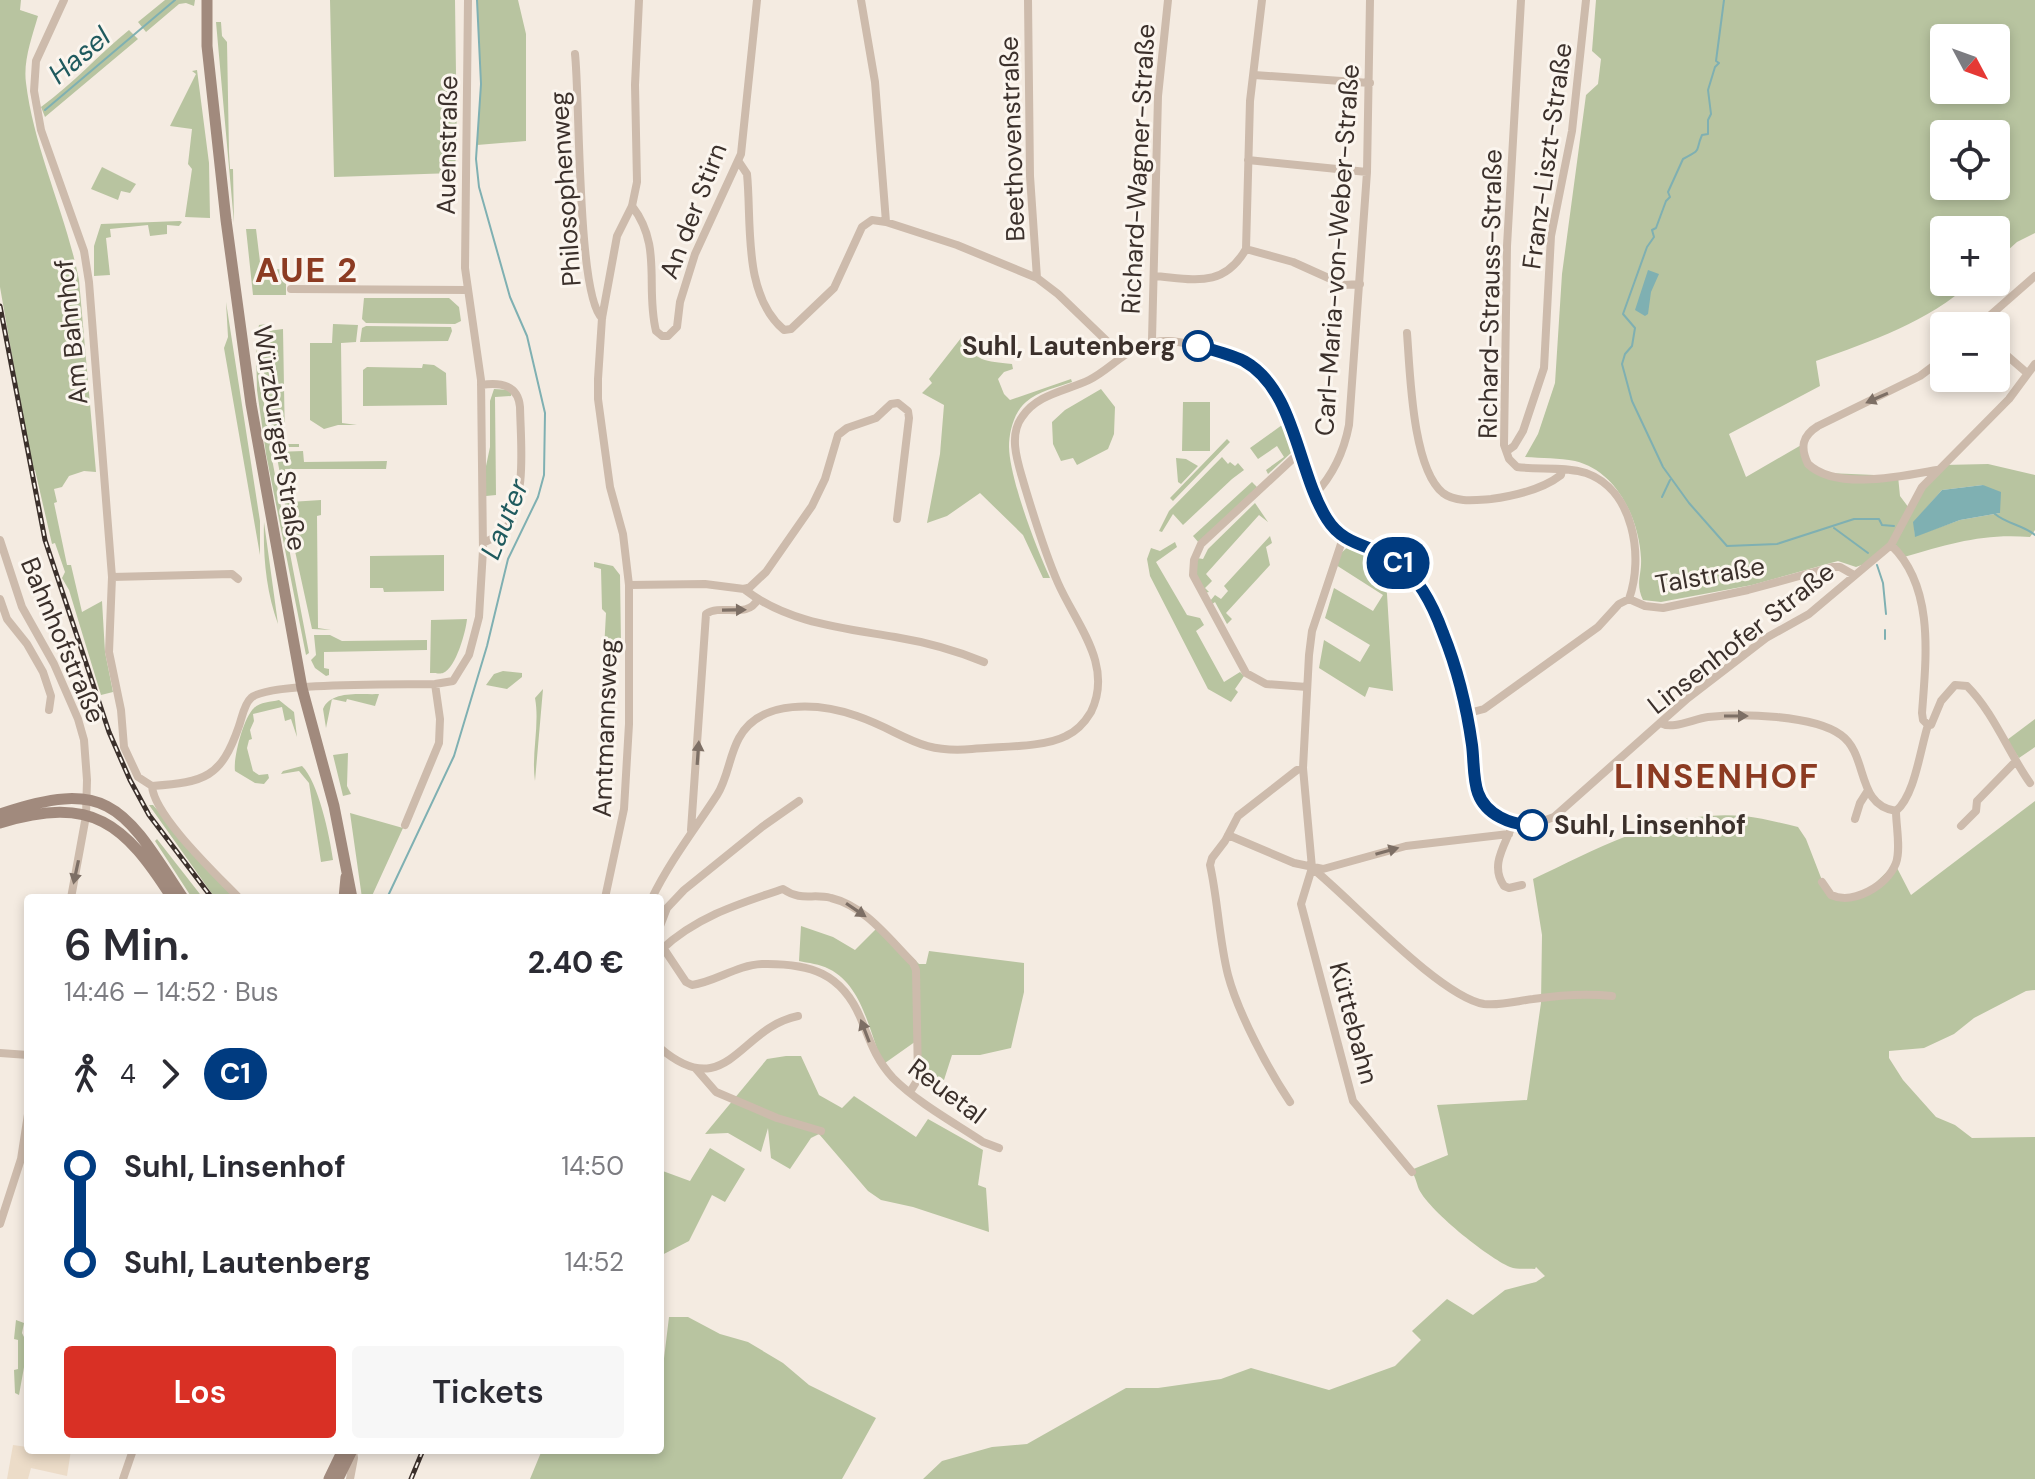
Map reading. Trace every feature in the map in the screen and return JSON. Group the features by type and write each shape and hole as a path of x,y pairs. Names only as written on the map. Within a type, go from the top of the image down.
{"main road":[{"name":"Würzburger Straße","path":"207,0 207,46 245,364 277,561 302,688 334,806 351,894"},
{"path":"0,814 50,799 88,799 114,810 128,821 180,894"},
{"path":"0,823 54,812 86,816 111,825 129,839 169,894"},
{"name":"Würzburger Straße","path":"344,894 346,876"},
{"path":"329,1479 341,1454"},
{"path":"338,1479 350,1454"}],"street":[{"name":"Am Bahnhof","path":"64,0 36,61 34,91 41,130 84,251 89,282 112,577 109,652 121,710 122,739 138,777 152,786 155,803 199,857 235,894"},
{"name":"Auenstraße","path":"435,684 453,681 469,655 479,617 483,543 481,385 467,290 468,0"},
{"path":"602,318 617,236 632,206 637,182 635,85 639,0"},
{"name":"An der Stirn","path":"632,206 647,230 656,331 668,336 677,327 680,302 695,254 739,162 757,0"},
{"path":"861,0 875,82 886,222"},
{"name":"Beethovenstraße","path":"1028,0 1030,176 1037,278"},
{"name":"Richard-Wagner-Straße","path":"1152,340 1158,96 1168,0"},
{"path":"1154,276 1217,278 1229,271 1246,249 1248,160 1262,0"},
{"name":"Carl-Maria-von-Weber-Straße","path":"1315,494 1326,483 1345,445 1367,172 1370,0"},
{"name":"Richard-Strauss-Straße","path":"1521,0 1507,246 1504,445 1517,467 1587,474 1605,485 1624,507 1634,537 1637,566 1629,599"},
{"name":"Franz-Liszt-Straße","path":"1507,451 1523,431 1544,368 1551,236 1572,131 1586,0"},
{"name":"Philosophenweg","path":"575,54 586,259 594,310 602,318"},
{"path":"1254,75 1370,83"},
{"path":"1248,160 1367,172"},
{"path":"739,162 747,174 757,283 773,320 784,330 791,329 834,288 849,253 866,223 872,220 957,245 1037,278 1078,313 1114,348 1120,358"},
{"path":"1246,249 1293,262 1344,285 1360,284"},
{"path":"1994,312 2035,276"},
{"path":"291,289 467,290"},
{"name":"Amtmannsweg","path":"602,318 598,399 610,487 627,557 629,585 629,724 624,809 617,854 606,894"},
{"path":"1407,333 1416,429 1424,459 1442,492 1456,499 1504,497 1549,482 1561,475 1562,470"},
{"path":"654,894 691,830 723,784 740,736 755,719 774,709 810,708 850,713 914,743 942,751 1055,741 1077,730 1086,719 1097,694 1098,669 1083,628 1059,584 1033,514 1015,447 1017,425 1023,414 1040,399 1094,378 1120,358 1152,340 1198,346 1245,362 1266,380 1280,400 1326,518 1343,538 1398,563 1415,581 1443,633 1472,741 1478,793 1490,811 1513,823 1498,858 1497,869 1504,886 1522,885"},
{"path":"2010,358 2027,373"},
{"name":"Linsenhofer Straße","path":"1513,823 1533,825 1554,817 1688,698 1756,646 1809,614 1891,545 1916,496 2009,399 2035,364"},
{"path":"1930,368 1890,392 1818,426 1806,435 1803,442 1808,464 1821,473 1890,480 1938,470"},
{"path":"481,385 500,384 516,391 521,418 517,502 504,533 483,543"},
{"path":"744,589 766,572 812,506 825,479 838,435 847,428 876,418 891,404 898,403 908,411 909,418 897,519"},
{"path":"1299,453 1201,544 1192,566 1193,575 1246,673 1266,684 1307,687"},
{"path":"1343,538 1312,631 1303,768 1312,868 1442,981 1470,1000 1494,1005 1567,994 1612,996"},
{"name":"Bahnhofstraße","path":"0,540 22,607 39,634 78,719 85,748 88,799 72,894"},
{"path":"1891,545 1911,569 1921,602 1925,667 1922,713 1928,725"},
{"name":"Talstraße","path":"1465,714 1484,709 1598,627 1619,604 1629,599 1645,606 1663,608 1832,567 1840,567 1854,575"},
{"path":"112,577 232,574 238,579"},
{"path":"629,585 705,584 744,589 758,599 825,625 937,646 984,662"},
{"path":"0,599 3,620 27,644 43,672 51,696 49,710"},
{"path":"691,830 706,614 712,610 748,609 758,599"},
{"path":"152,786 204,778 214,772 228,755 250,699 274,690 435,684 440,726 437,752 405,825"},
{"path":"1660,723 1669,726 1708,717 1762,716 1819,726 1841,735 1851,745 1867,792 1877,803 1896,811 1904,804 1911,789 1928,725 1931,725 1941,701 1959,684 1967,686 1985,708 2030,783"},
{"path":"1961,826 1976,811 1977,801 2015,762"},
{"path":"1290,1102 1277,1083 1235,996 1228,973 1210,865 1238,816 1303,768"},
{"path":"1855,819 1867,792"},
{"path":"664,916 684,890 799,801"},
{"path":"1822,882 1831,895 1839,898 1855,896 1889,874 1897,860 1896,811"},
{"path":"1228,835 1294,863 1323,869 1406,846 1509,834"},
{"name":"Küttebahn","path":"1312,868 1301,904 1349,1089 1353,1101 1412,1172"},
{"path":"664,945 691,925 723,909 783,889 800,898 828,897 850,904 872,921 913,963 916,970 918,1079 910,1092"},
{"name":"Reuetal","path":"664,951 686,982 692,985 760,964 819,971 836,981 849,995 875,1057 910,1092 983,1142 999,1148"},
{"path":"664,1051 683,1065 711,1070 784,1018 798,1016"},
{"path":"0,1053 24,1055"},
{"path":"696,1069 716,1092 777,1118 821,1131"},
{"path":"0,1224 24,1140"},
{"path":"123,1479 132,1454"},
{"path":"350,1479 353,1454"}],"green space":[{"path":"0,0 21,0 20,10 38,16 27,58 26,83 36,132 79,280 96,472 84,471 69,476 62,487 54,489 57,502 54,503 67,565 71,565 82,612 102,601 105,652 113,692 101,695 69,590 62,578 65,572 55,543 52,544 35,470 32,470 0,287"},
{"path":"165,0 195,0 194,6 179,4 146,32 138,22"},
{"path":"330,0 455,0 457,149 454,173 334,177"},
{"path":"477,0 518,0 526,34 526,141 477,145 481,84"},
{"path":"1596,0 2035,0 2035,233 2010,248 2010,216 1930,216 1930,296 1955,296 1918,319 1878,338 1816,361 1820,386 1729,434 1746,477 1803,444 1810,463 1828,473 1898,476 1900,496 1909,508 1943,465 1988,464 2035,475 2035,530 2030,537 1981,538 1904,557 1891,545 1870,562 1856,567 1838,561 1752,585 1661,602 1643,600 1639,589 1641,558 1636,528 1614,486 1590,466 1575,461 1525,457 1538,434 1555,383 1562,274 1586,95 1598,84 1601,59 1592,51","holes":["1983,485 2000,513 1960,520 1915,536 1914,522 1942,490"]},
{"path":"216,22 221,22 222,36 227,42 234,223"},
{"path":"129,30 138,39 45,117 41,107"},
{"path":"197,70 209,163 210,218 185,217 192,169 188,164 192,129 170,126 196,74 192,71"},
{"path":"102,167 136,184 130,193 121,191 118,200 91,189"},
{"path":"180,221 179,226 167,225 167,234 150,236 148,225 110,229 111,237 106,238 110,275 94,276 94,246 101,224"},
{"path":"246,229 256,229 261,270 286,269 286,295 253,295"},
{"path":"364,298 449,298 459,307 461,321 455,324 366,323 362,319"},
{"path":"226,302 260,521 260,555 224,348 228,337"},
{"path":"267,324 268,331 283,329 285,444 299,444 299,447 277,447 274,444 258,330 259,325"},
{"path":"333,324 358,325 356,342 341,343 342,423 357,425 324,429 310,420 310,343 332,343"},
{"path":"451,327 452,331 448,341 360,342 362,328"},
{"path":"961,338 982,359 1012,364 1013,369 1004,372 998,379 1010,400 1071,379 1072,382 1036,395 1022,406 1013,423 1009,441 1010,461 1019,495 1050,578 1043,578 1023,535 980,493 947,516 927,523 940,454 944,405 922,393"},
{"path":"256,348 272,459 309,653 306,655 266,454 257,390"},
{"path":"423,364 434,365 446,373 447,405 363,406 363,370 367,367 422,368"},
{"path":"494,389 512,390 511,396 495,397 496,495 486,496 490,401"},
{"path":"1101,389 1115,407 1114,434 1108,449 1077,465 1073,458 1061,461 1053,444 1052,422 1065,410"},
{"path":"1183,402 1210,402 1210,451 1182,451"},
{"path":"1282,425 1292,452 1268,474 1266,470 1284,457 1277,446 1258,459 1250,448"},
{"path":"1227,439 1230,442 1173,501 1170,498"},
{"path":"303,451 304,462 387,461 386,469 285,469 286,485 290,485 289,489 283,490 276,452"},
{"path":"1222,457 1228,464 1230,462 1235,466 1238,463 1244,470 1183,525 1173,514 1162,532 1159,531 1169,511"},
{"path":"1176,458 1186,459 1198,466 1181,484 1178,482"},
{"path":"1252,482 1257,487 1199,543 1193,536"},
{"path":"289,495 290,502 321,500 321,515 317,516 318,628 331,630 312,629 283,496"},
{"path":"1255,503 1268,522 1259,515 1206,574 1212,581 1205,588 1209,592 1204,593 1196,578 1197,558 1203,559 1208,549"},
{"path":"264,522 278,624 266,573"},
{"path":"1270,536 1272,543 1266,547 1270,565 1226,613 1232,619 1227,624 1215,602 1211,605 1210,601 1215,595 1221,599 1228,591 1224,586"},
{"path":"1175,542 1177,547 1156,562 1187,615 1200,618 1204,625 1196,631 1224,682 1240,672 1244,676 1231,702 1208,689 1150,576 1147,559 1151,548 1160,551"},
{"path":"1349,546 1385,562 1393,691 1369,687 1365,697 1319,668 1324,640 1360,662 1370,645 1325,618 1334,588 1373,611 1383,595 1336,565 1341,553"},
{"path":"444,555 444,591 384,592 383,588 370,588 370,556"},
{"path":"594,562 613,566 620,575 621,644 607,644 607,651 604,650 606,613 602,609 601,569 594,567"},
{"path":"467,619 456,657 448,670 430,673 431,620"},
{"path":"314,635 330,635 342,641 427,640 427,650 324,652 324,668 329,669 326,676 315,668 311,660 316,655"},
{"path":"503,671 522,673 522,677 507,689 486,685 494,674"},
{"path":"543,689 535,781 535,698"},
{"path":"379,694 375,706 347,699 346,702 332,699"},
{"path":"332,699 326,728 323,709"},
{"path":"279,700 294,712 297,737 291,719 285,721 282,707 253,714 252,739 247,748 253,771 259,775 268,774 269,778 264,784 255,783 235,771 240,739 254,708"},
{"path":"2035,719 2035,747 2019,758 2007,740"},
{"path":"348,753 347,786 351,794 343,796 333,755"},
{"path":"302,766 318,796 333,860 321,862 309,783 299,771 281,774"},
{"path":"2035,801 2035,990 2026,991 1974,1018 1954,1034 1924,1048 1889,1051 1889,1058 1903,1080 1936,1117 1955,1125 1972,1138 2035,1137 2035,1479 923,1479 942,1461 992,1447 1027,1444 1126,1388 1158,1388 1221,1379 1251,1368 1329,1390 1395,1366 1421,1340 1412,1331 1447,1299 1473,1315 1505,1290 1536,1282 1545,1276 1536,1267 1510,1267 1474,1244 1433,1208 1423,1196 1411,1170 1448,1155 1437,1105 1527,1100 1541,1003 1542,935 1533,879 1609,843 1661,824 1715,815 1744,816 1798,827 1806,839 1825,888 1839,898 1868,890 1895,864 1911,895"},
{"path":"149,805 153,805 231,894 212,894"},
{"path":"350,813 403,828 373,894 361,894"},
{"path":"157,839 200,894 189,894 155,841"},
{"path":"880,925 919,964 926,964 929,951 1024,963 1024,992 1011,1048 980,1055 952,1055 944,1080 921,1079 919,1039 885,1063 862,1006 848,985 825,967 799,961 801,926 833,937 855,950"},
{"path":"801,1056 819,1095 842,1108 854,1096 916,1137 928,1119 983,1150 978,1185 986,1188 989,1232 881,1200 868,1191 819,1134 811,1138 790,1169 771,1158 768,1128 761,1152 728,1133 705,1134 767,1059"},
{"path":"710,1148 745,1169 725,1202 712,1195 689,1241 664,1254 664,1171 690,1181"},
{"path":"669,1317 688,1317 720,1334 748,1342 783,1363 809,1385 876,1418 842,1479 530,1479 540,1454 664,1454 664,1358"},
{"path":"16,1320 24,1323 24,1367 19,1395 15,1393 14,1370 18,1369 18,1340 14,1339"}],"shaded area":[{"path":"13,1445 24,1447 24,1454 70,1454 67,1476 31,1468 28,1479 7,1479"}],"water":[{"path":"1648,270 1659,274 1645,316 1635,310"},
{"path":"1983,485 2001,492 2000,513 1960,520 1915,537 1913,522 1942,490"}],"waterway":[{"name":"Hasel","path":"45,110 175,0"},
{"name":"Lauter","path":"389,894 454,756 487,646 508,559 538,497 544,475 545,413 527,336 510,297 479,187 476,159 481,84 477,0"},
{"path":"1724,0 1716,61 1719,63 1708,90 1711,114 1708,134 1702,135 1696,151 1683,159 1668,192 1670,197 1656,228 1652,230 1654,237 1647,247 1623,314 1635,328 1632,346 1622,364 1632,401 1663,467 1689,503 1727,546 1777,544 1854,519 1879,519 1882,525 1894,526"},
{"path":"1662,497 1670,480"},
{"path":"1995,514 2035,535"},
{"path":"1834,528 1868,553"},
{"path":"1877,565 1883,583 1886,614"},
{"path":"1885,630 1885,639"}],"railway":[{"path":"0,306 45,540 109,732 149,815 209,894"},
{"path":"411,1479 421,1454"}],"bus line":[{"name":"C1","path":"1198,346 1245,362 1266,380 1280,400 1309,482 1326,518 1343,538 1398,563 1427,598 1452,658 1472,741 1478,793 1490,811 1503,819 1532,825"}],"place":[{"name":"Suhl, Lautenberg","path":"1198,346"},
{"name":"Suhl, Linsenhof","path":"1532,825"}],"district":[{"name":"AUE 2","path":"307,270"},
{"name":"LINSENHOF","path":"1717,776"}]}
